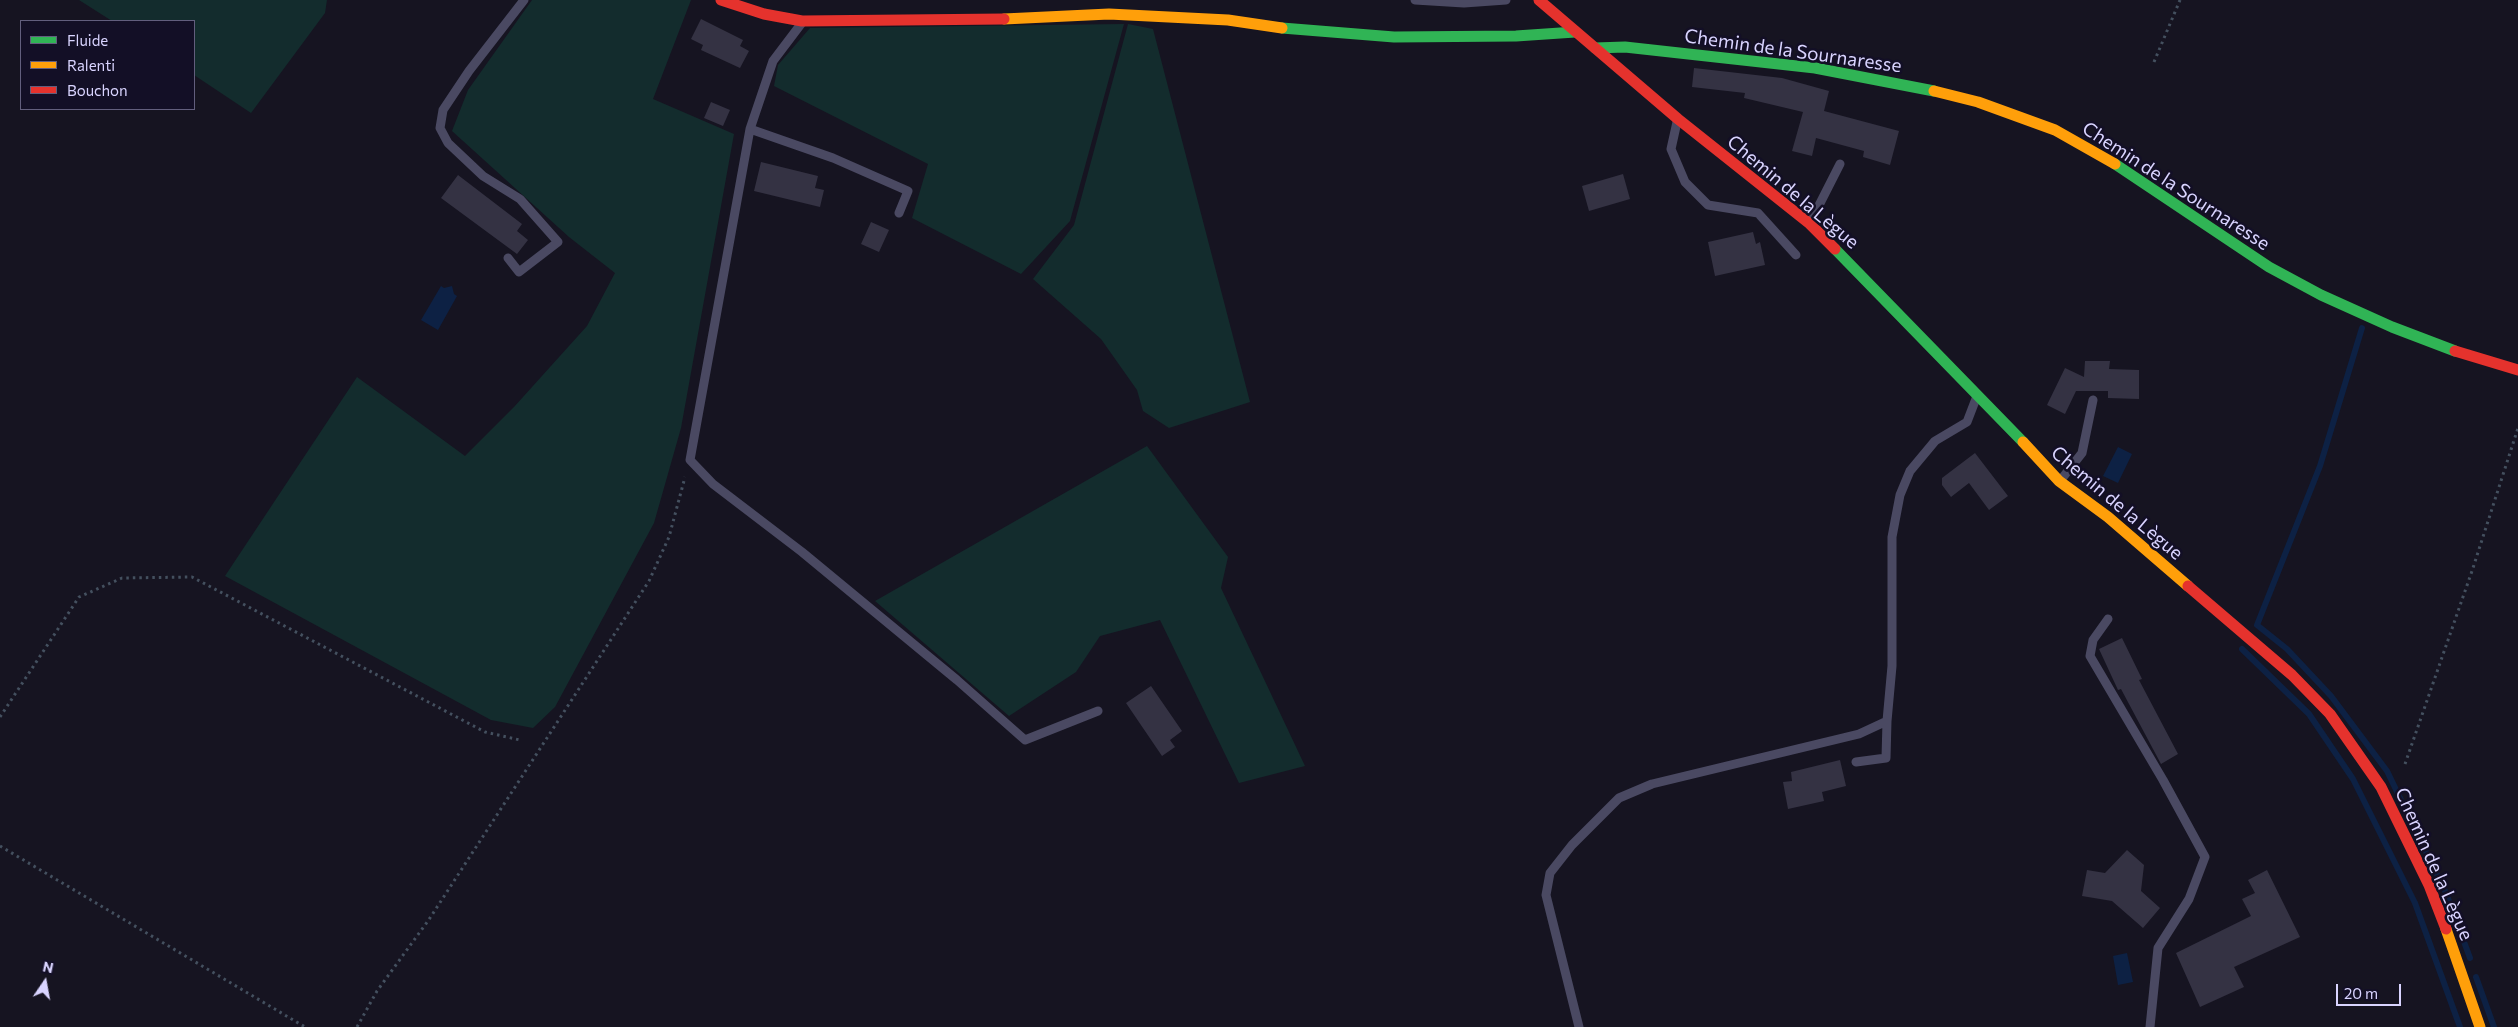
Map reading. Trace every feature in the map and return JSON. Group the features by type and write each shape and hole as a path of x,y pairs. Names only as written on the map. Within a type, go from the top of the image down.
{"street":[{"path":"722,0 764,14 802,21 978,20 1129,14 1228,20 1297,30 1394,38 1516,36 1575,32"},
{"name":"Chemin de la Lègue","path":"1539,0 1678,119 1810,224 1978,394 2059,481 2108,517 2248,637 2292,675 2330,714 2381,787 2429,885 2464,976 2480,1027"},
{"name":"Chemin de la Sournaresse","path":"1595,48 1625,47 1815,68 1910,86 1978,102 2056,130 2108,159 2192,212 2269,266 2322,295 2392,327 2460,353 2518,370"}],"lane":[{"path":"508,258 519,272 558,242 520,199 483,176 448,143 440,128 443,110 469,71 524,0"},
{"path":"1416,0 1464,3 1506,0"},
{"path":"802,21 773,61 750,129 690,460 712,484 802,552 942,667 1025,740 1098,711"},
{"path":"1678,119 1671,149 1685,182 1708,204 1758,213 1796,255"},
{"path":"750,129 833,158 908,191 899,213"},
{"path":"1810,224 1840,164"},
{"path":"1856,762 1886,758 1892,666 1892,536 1900,496 1910,471 1935,441 1967,422 1978,394"},
{"path":"2059,481 2082,453 2093,400"},
{"path":"2108,619 2093,640 2090,656 2163,780 2205,857 2189,899 2158,948 2150,1027"},
{"path":"1579,1027 1546,895 1550,873 1572,845 1619,798 1652,784 1859,734 1887,721"}],"path":[{"path":"2154,62 2180,0"},
{"path":"2405,764 2472,571 2518,428"},
{"path":"357,1027 377,991 428,921 649,581 668,537 690,460"},
{"path":"0,717 80,597 122,578 192,577 485,732 520,740"},
{"path":"0,846 305,1027"}],"green space":[{"path":"79,0 327,0 325,13 251,113 195,76 195,20 110,20"},
{"path":"532,0 691,0 653,99 734,134 681,428 654,523 555,707 533,728 491,720 225,576 357,377 465,456 514,407 587,326 615,273 569,237 452,131 468,90"},
{"path":"1124,24 1070,221 1021,274 912,218 928,164 774,86 778,65 810,28"},
{"path":"1128,24 1153,29 1250,402 1169,428 1143,411 1137,390 1101,339 1033,279 1074,225"},
{"path":"1147,446 1228,557 1221,588 1305,766 1239,783 1160,620 1100,636 1076,672 1009,716 875,601"}],"water":[{"path":"441,286 444,288 452,286 454,294 457,296 438,330 421,320"},
{"path":"2118,447 2132,454 2118,483 2103,476"},
{"path":"2127,953 2133,982 2118,985 2113,956"}],"building":[{"path":"701,19 743,40 740,46 749,51 740,68 701,50 703,45 691,39"},
{"path":"1694,68 1782,78 1829,91 1824,111 1899,131 1890,165 1863,157 1864,151 1816,138 1812,156 1792,151 1803,112 1744,98 1745,93 1692,87"},
{"path":"711,102 730,110 723,126 704,118"},
{"path":"761,162 818,176 815,188 824,190 820,207 754,191"},
{"path":"1623,174 1630,199 1589,211 1582,186"},
{"path":"458,175 522,224 517,231 528,240 517,254 441,198"},
{"path":"871,222 889,230 879,252 861,244"},
{"path":"1753,232 1756,244 1760,242 1765,265 1715,276 1708,242"},
{"path":"2085,361 2110,361 2109,369 2139,370 2139,399 2108,398 2108,391 2076,391 2065,414 2047,405 2065,368 2084,377"},
{"path":"1975,453 2008,496 1989,510 1969,483 1951,497 1942,485 1942,478"},
{"path":"2122,638 2142,679 2139,680 2178,754 2161,764 2121,689 2118,690 2099,649"},
{"path":"1151,686 1182,731 1170,740 1175,747 1162,756 1126,703"},
{"path":"1840,760 1846,786 1822,792 1824,801 1788,809 1783,782 1792,781 1791,772"},
{"path":"2127,850 2144,865 2141,891 2160,908 2143,928 2112,901 2082,896 2087,870 2105,873"},
{"path":"2267,870 2300,937 2234,967 2244,987 2200,1007 2176,953 2251,916 2242,899 2255,893 2248,880"}],"waterway":[{"path":"2362,328 2320,466 2257,625 2287,649 2331,696 2387,771 2446,893 2470,958"},
{"path":"2242,649 2309,714 2353,779 2415,903 2460,1027"},
{"path":"2476,977 2494,1027"}],"traffic: fast":[{"path":"1282,28 1394,37 1516,36 1575,32"},
{"path":"1595,48 1625,47 1815,68 1934,91"},
{"path":"2115,164 2269,267 2321,295 2392,327 2455,351"},
{"path":"1835,249 2023,442"}],"traffic: slow":[{"path":"1004,19 1109,14 1228,20 1282,28"},
{"path":"1934,91 1978,102 2055,130 2115,164"},
{"path":"2023,442 2059,481 2108,517 2188,586"},
{"path":"2446,929 2480,1027"}],"traffic: jam":[{"path":"721,0 764,14 802,21 1004,19"},
{"path":"1539,0 1678,119 1810,224 1835,249"},
{"path":"2455,351 2518,370"},
{"path":"2188,586 2292,675 2330,714 2381,787 2429,885 2446,929"}]}
